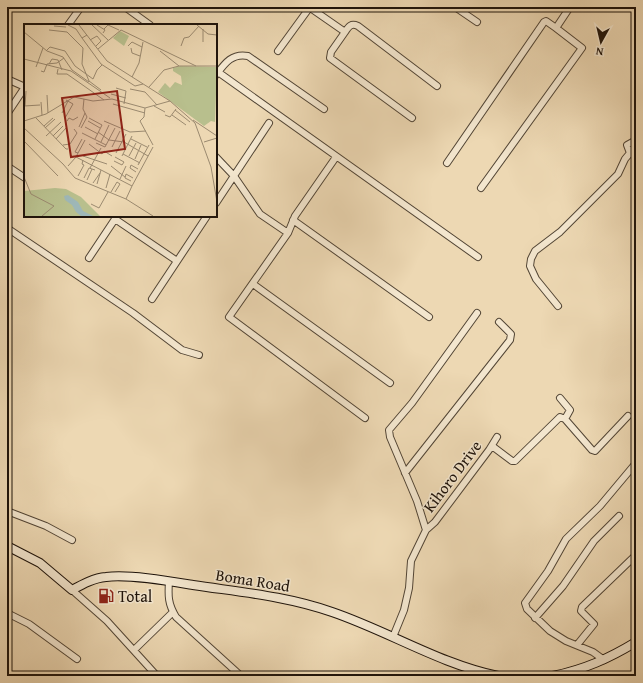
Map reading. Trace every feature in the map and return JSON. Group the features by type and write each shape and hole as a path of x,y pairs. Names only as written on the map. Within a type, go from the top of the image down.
{"main road":[{"path":"7,546 40,563 72,590"},
{"name":"Boma Road","path":"72,590 93,580 106,577 169,581 293,600 332,612 464,667 498,676"},
{"path":"553,676 582,669 604,660 636,642"}],"street":[{"path":"69,24 81,7"},
{"path":"125,7 149,24"},
{"path":"278,50 309,7 345,32"},
{"path":"455,7 477,22"},
{"path":"556,28 570,7"},
{"path":"447,163 544,22 546,21 556,28 582,48 481,188"},
{"path":"412,118 330,58 330,52 349,25 358,26 437,86"},
{"path":"324,109 248,56 240,55 233,57 217,74 478,257"},
{"path":"7,80 24,87"},
{"path":"7,114 24,88"},
{"path":"217,202 269,123"},
{"path":"558,306 536,279 530,266 531,259 535,251 560,232 618,174 625,159 630,153 627,145 636,140"},
{"path":"217,157 234,176 260,214 288,234"},
{"path":"336,157 293,220 288,234 229,317 365,418"},
{"path":"7,166 24,177"},
{"path":"152,299 206,217"},
{"path":"89,258 116,218 177,261"},
{"path":"293,220 429,316"},
{"path":"7,228 133,313 182,350 199,355"},
{"path":"253,284 390,383"},
{"path":"426,530 425,522 404,473 390,437 389,430 416,398 477,313"},
{"path":"404,473 510,340 511,334 499,322"},
{"path":"560,398 570,410 565,419"},
{"path":"492,446 512,460 516,461 557,419 565,419 592,450 595,451 628,416"},
{"name":"Kihoro Drive","path":"393,637 404,610 409,588 411,561 426,530 435,522 492,446 497,437"},
{"path":"604,660 577,645 566,641 550,631 527,609 525,603 548,571 566,539 600,506 636,463"},
{"path":"7,511 46,526 72,540"},
{"path":"536,618 563,586 594,541 619,516"},
{"path":"577,645 594,624 583,614 581,611 582,607 636,555"},
{"path":"169,581 168,598 173,612 241,676"},
{"path":"72,590 107,621 157,676"},
{"path":"134,650 173,612"},
{"path":"7,613 29,624 77,659"}],"place":[{"name":"Total","path":"106,596"}]}
